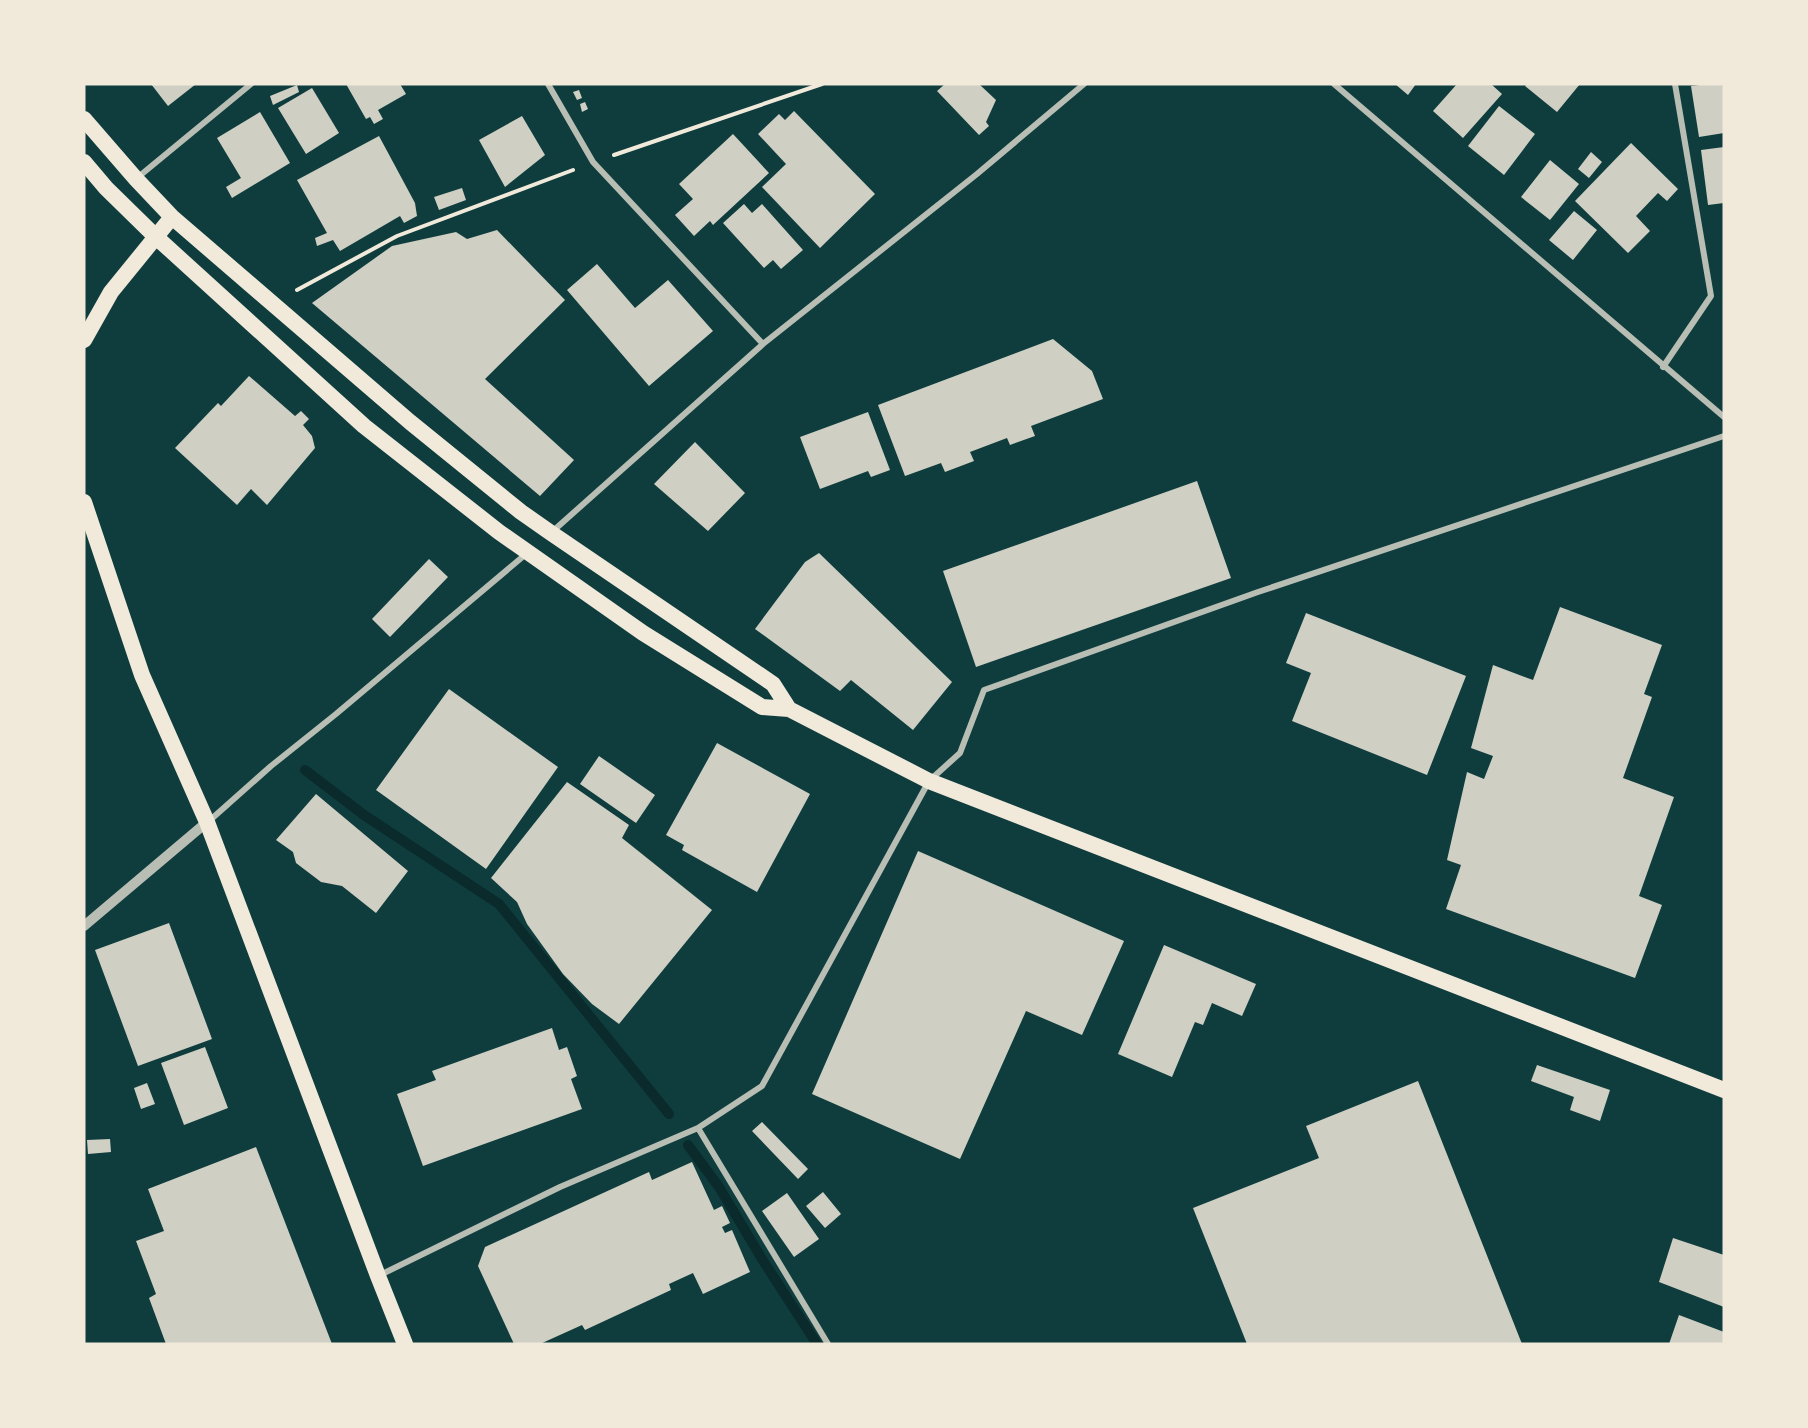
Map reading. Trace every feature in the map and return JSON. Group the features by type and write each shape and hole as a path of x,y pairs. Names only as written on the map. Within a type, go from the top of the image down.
{"highway":[{"path":"84,119 172,217 410,422 550,534 773,684 789,709"},
{"path":"84,162 106,188 156,237 364,426 490,524 643,633 762,706 789,709 929,781 1724,1090"},
{"path":"84,340 111,292 172,217"},
{"path":"84,502 142,675 207,822 405,1344"}],"street":[{"path":"136,179 251,84"},
{"path":"548,84 593,162 763,344"},
{"path":"550,534 763,344 977,174 1083,84"},
{"path":"1334,84 1724,417"},
{"path":"1663,367 1711,297 1675,84"},
{"path":"378,1276 560,1187 698,1128 762,1086 929,781 960,753 984,690 1258,592 1724,436"},
{"path":"84,926 271,766 528,552"},
{"path":"698,1128 828,1344"}],"path":[{"path":"273,304 397,236 593,162 822,84"}],"building":[{"path":"151,84 196,84 168,106"},
{"path":"346,84 400,84 406,94 378,110 383,119 374,124 370,117 366,119"},
{"path":"945,84 979,84 996,100 986,122 989,126 979,135 937,91"},
{"path":"1395,84 1416,84 1408,95"},
{"path":"1457,84 1491,84 1502,94 1463,138 1433,111"},
{"path":"1527,84 1580,84 1557,112 1525,86"},
{"path":"1724,84 1724,133 1699,137 1691,86"},
{"path":"297,85 299,92 273,105 270,96"},
{"path":"312,88 339,133 306,154 278,108"},
{"path":"579,90 582,98 577,100 573,92"},
{"path":"585,102 588,109 582,112 580,104"},
{"path":"1499,106 1535,134 1504,175 1468,146"},
{"path":"794,111 875,194 820,248 762,187 786,164 758,134 779,114 785,120"},
{"path":"260,112 290,163 232,198 226,187 241,178 217,138"},
{"path":"522,116 545,155 505,187 479,140"},
{"path":"733,134 769,173 713,225 710,221 694,236 675,215 693,199 679,184"},
{"path":"379,136 415,203 417,216 404,223 400,216 340,251 333,240 317,246 315,238 327,233 297,180"},
{"path":"1631,143 1678,189 1667,201 1658,193 1636,216 1650,231 1628,253 1575,201"},
{"path":"1724,147 1724,203 1708,205 1701,150"},
{"path":"1591,152 1602,162 1589,178 1578,169"},
{"path":"1550,160 1579,184 1550,220 1521,197"},
{"path":"462,188 466,200 439,210 434,197"},
{"path":"744,204 752,213 762,204 803,250 781,269 773,260 764,268 723,223"},
{"path":"1574,211 1597,230 1573,260 1549,240"},
{"path":"497,230 565,300 485,379 574,460 540,496 312,303 392,246 456,232 467,239"},
{"path":"597,264 635,308 668,280 713,331 649,386 567,290"},
{"path":"1053,339 1092,371 1103,399 1031,426 1035,436 1010,445 1007,438 970,452 974,461 945,472 941,463 905,476 878,405"},
{"path":"249,376 295,416 301,411 309,419 303,425 312,436 315,448 267,505 251,489 237,505 175,448 218,403 221,406"},
{"path":"868,412 890,470 871,477 868,471 820,489 800,437"},
{"path":"695,442 745,493 708,531 654,484"},
{"path":"1197,481 1231,578 976,667 943,571"},
{"path":"819,553 952,682 913,730 851,680 840,691 755,629 805,562"},
{"path":"429,559 448,577 390,637 372,619"},
{"path":"1560,607 1662,645 1644,694 1652,697 1623,778 1674,797 1639,896 1662,905 1635,978 1446,909 1461,865 1447,860 1467,772 1484,779 1493,756 1471,748 1493,665 1533,680"},
{"path":"1306,613 1466,676 1427,775 1292,721 1311,673 1286,663"},
{"path":"449,689 558,767 486,869 376,790"},
{"path":"717,743 810,794 757,892 682,850 684,845 666,835"},
{"path":"599,756 655,795 636,823 580,784"},
{"path":"567,782 629,825 622,838 712,910 619,1024 592,1004 563,974 527,924 517,902 491,878"},
{"path":"316,794 408,871 376,913 342,886 321,882 296,863 293,852 276,840"},
{"path":"918,851 1124,941 1082,1035 1026,1011 960,1159 812,1094"},
{"path":"169,923 212,1039 138,1066 95,950"},
{"path":"1164,945 1256,984 1242,1016 1212,1003 1203,1025 1195,1022 1172,1077 1118,1054"},
{"path":"552,1028 559,1050 567,1047 577,1076 571,1079 582,1109 423,1166 397,1094 436,1080 432,1071"},
{"path":"205,1047 228,1108 184,1125 161,1063"},
{"path":"1537,1065 1610,1090 1600,1121 1570,1110 1574,1097 1531,1081"},
{"path":"1418,1081 1522,1344 1247,1344 1193,1208 1319,1158 1306,1126"},
{"path":"147,1083 155,1104 141,1109 134,1088"},
{"path":"762,1122 808,1169 798,1179 752,1131"},
{"path":"110,1139 111,1152 88,1154 87,1140"},
{"path":"256,1147 332,1344 166,1344 149,1298 156,1294 136,1241 164,1231 148,1189"},
{"path":"692,1162 714,1210 722,1206 730,1223 722,1227 725,1233 732,1230 750,1272 703,1294 693,1273 669,1284 671,1290 585,1330 582,1325 540,1344 514,1344 478,1266 485,1247 649,1172 652,1180"},
{"path":"823,1192 841,1214 825,1228 806,1206"},
{"path":"787,1193 819,1239 794,1257 762,1211"},
{"path":"1673,1238 1724,1255 1724,1307 1659,1282"},
{"path":"1679,1315 1724,1332 1724,1344 1669,1344"}],"waterway":[{"path":"305,770 364,815 499,904 669,1114"},
{"path":"688,1145 719,1187 817,1344"}]}
